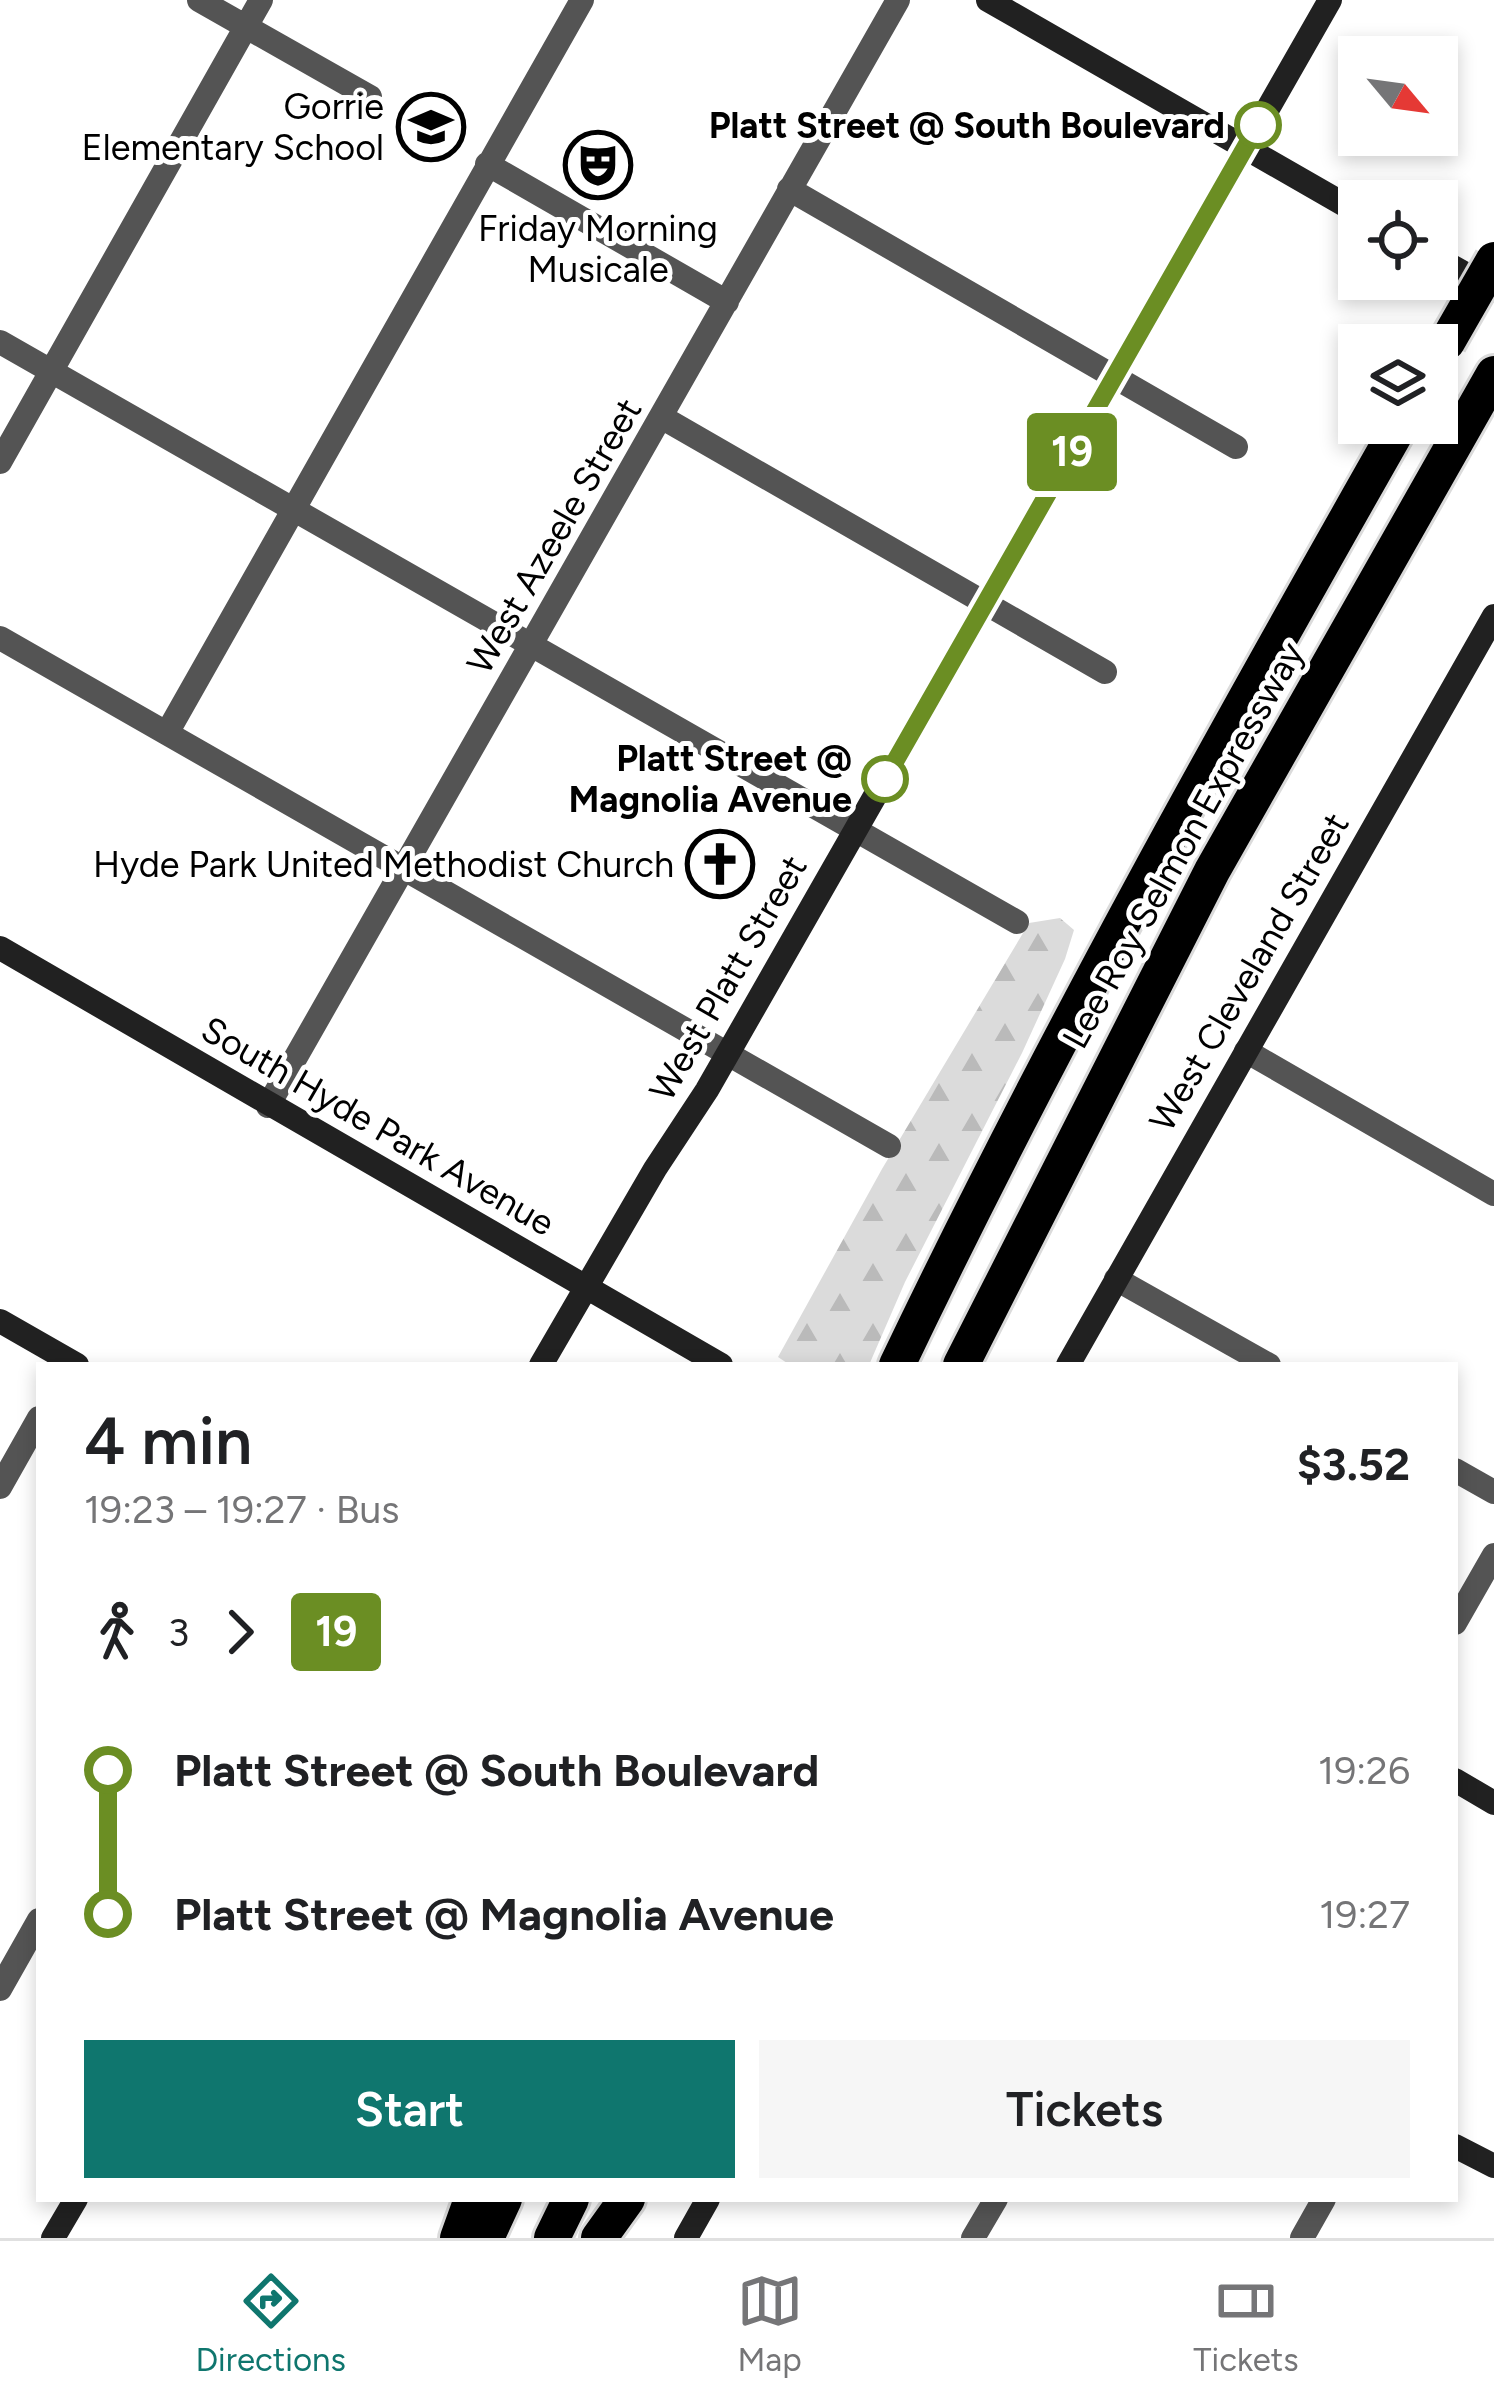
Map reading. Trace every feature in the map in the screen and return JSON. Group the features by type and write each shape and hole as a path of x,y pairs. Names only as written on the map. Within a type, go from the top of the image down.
{"highway":[{"path":"1457,324 1494,260"},
{"name":"Lee Roy Selmon Expressway","path":"962,1362 1212,871 1494,374"},
{"name":"Lee Roy Selmon Expressway","path":"897,1362 1153,863 1389,444"},
{"path":"458,2238 471,2202"},
{"path":"485,2238 503,2202"},
{"path":"552,2238 570,2202"},
{"path":"599,2238 625,2202"}],"main road":[{"path":"988,0 1338,201"},
{"name":"West Platt Street","path":"544,1362 728,1055 1330,0"},
{"path":"1458,270 1494,290"},
{"name":"West Cleveland Street","path":"1070,1362 1494,616"},
{"name":"South Hyde Park Avenue","path":"0,948 716,1362"},
{"path":"0,1322 69,1362"},
{"path":"1458,1782 1494,1803"},
{"path":"1458,2148 1494,2166"},
{"path":"53,2238 74,2202"},
{"path":"686,2238 706,2202"}],"street":[{"path":"199,0 370,97"},
{"path":"0,462 261,0"},
{"path":"166,733 582,0"},
{"name":"West Azeele Street","path":"268,1106 898,0"},
{"path":"488,164 727,302"},
{"path":"789,189 1236,447"},
{"path":"0,342 1017,922"},
{"path":"663,418 1105,672"},
{"path":"0,638 889,1146"},
{"path":"1246,1051 1494,1194"},
{"path":"1116,1279 1264,1362"},
{"path":"0,1487 36,1423"},
{"path":"1458,1472 1494,1492"},
{"path":"1458,1618 1494,1555"},
{"path":"0,1989 36,1925"},
{"path":"974,2238 994,2202"},
{"path":"1302,2238 1322,2202"}],"green space":[{"path":"1060,918 1074,930 1065,959 870,1362 786,1362 778,1357 882,1169 1029,923"}],"bus line":[{"name":"19","path":"885,779 1258,125"}],"place":[{"name":"Platt Street @ South Boulevard","path":"1258,125"},
{"name":"Gorrie Elementary School","path":"431,127"},
{"name":"Friday Morning Musicale","path":"598,165"},
{"name":"Platt Street @ Magnolia Avenue","path":"885,779"},
{"name":"Hyde Park United Methodist Church","path":"720,864"}]}
